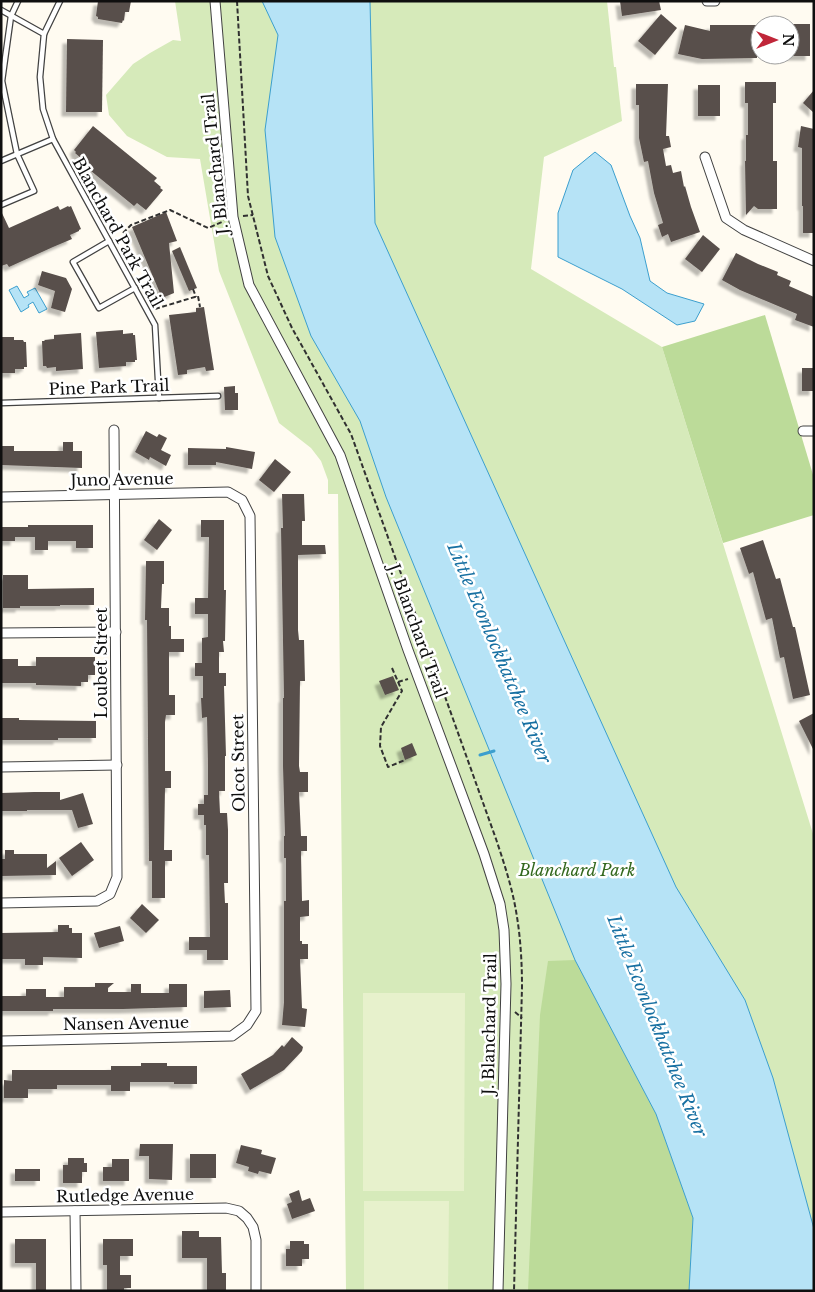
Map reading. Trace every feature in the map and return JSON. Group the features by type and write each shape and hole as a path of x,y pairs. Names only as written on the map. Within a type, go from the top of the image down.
{"street":[{"name":"J. Blanchard Trail","path":"215,1 233,217 249,285 340,455 405,641 484,854 500,904 504,930 506,984 498,1291"},
{"path":"707,1 715,1"},
{"path":"705,157 726,218 744,230 814,261"},
{"name":"Loubet Street","path":"1,904 97,901 110,894 118,877 114,430"},
{"path":"803,431 814,431"},
{"name":"Juno Avenue","path":"1,497 228,492 242,500"},
{"name":"Olcot Street","path":"242,500 250,516 256,1011 247,1025"},
{"path":"1,633 116,632"},
{"path":"1,767 117,765"},
{"name":"Nansen Avenue","path":"1,1041 232,1036 247,1025"},
{"name":"Rutledge Avenue","path":"1,1212 226,1208 239,1211 254,1227 256,1240 256,1291"},
{"path":"75,1211 76,1291"}],"lane":[{"path":"1,206 34,191 18,154 2,81 11,16 18,1"},
{"path":"1,10 44,34 60,1"},
{"name":"Blanchard Park Trail","path":"44,34 40,77 43,109 53,139 155,325 159,398"},
{"path":"1,161 53,139"},
{"path":"109,241 73,262 100,308 135,288"},
{"name":"Pine Park Trail","path":"1,403 218,396"}],"path":[{"path":"123,233 132,225 170,210 208,228 233,217"},
{"path":"193,289 196,296 198,296 200,306"},
{"path":"153,310 196,296"},
{"path":"392,668 402,691 380,727 380,746 388,767 405,760"},
{"path":"398,682 412,677"}],"green space":[{"name":"Blanchard Park","path":"175,1 607,1 622,121 544,157 531,269 662,347 814,837 814,1291 346,1291 338,494 328,494 328,480 321,461 311,448 279,423 219,271 200,159 167,157 127,136 109,115 106,95 133,64 173,40 181,41"},
{"path":"765,315 814,478 814,515 723,543 662,347"},
{"path":"575,960 656,1114 693,1218 689,1291 528,1291 540,1015 548,961"},
{"path":"363,993 465,993 464,1191 363,1191"},
{"path":"364,1201 449,1201 448,1291 364,1291"}],"water":[{"name":"Little Econlockhatchee River","path":"262,1 370,1 375,223 676,887 745,1000 773,1078 814,1229 814,1291 689,1291 693,1218 656,1114 575,960 386,497 360,421 311,336 275,237 265,130 278,35"},
{"path":"595,152 611,165 640,238 650,281 667,293 704,304 695,321 677,325 622,289 558,257 558,213 573,170"},
{"path":"17,286 24,298 29,295 27,292 35,288 47,309 39,313 33,302 21,312 9,290"}],"building":[{"path":"98,1 131,1 129,12 125,12 122,23 98,19 96,16"},
{"path":"620,1 659,1 661,10 622,16"},
{"path":"661,14 677,28 655,55 638,41"},
{"path":"800,24 810,24 810,56 800,56"},
{"path":"685,25 710,31 710,25 750,25 750,58 702,59 678,54"},
{"path":"67,39 103,40 102,112 66,112"},
{"path":"745,82 776,82 776,103 773,103 773,161 777,161 777,209 758,209 754,206 746,215 745,161 746,135 748,135 748,103 745,103"},
{"path":"636,84 668,84 666,136 669,136 671,147 663,149 666,166 671,165 673,173 681,171 684,187 700,232 671,242 668,234 662,237 658,225 663,223 654,193 648,161 644,162 639,138 639,105 636,105"},
{"path":"698,85 720,85 720,116 698,116"},
{"path":"814,90 814,113 803,103"},
{"path":"93,126 157,178 154,181 163,190 146,210 137,203 134,206 80,162 82,159 74,150"},
{"path":"801,126 814,129 814,233 803,233 802,148 798,147"},
{"path":"58,206 60,210 71,206 81,229 70,235 72,239 9,267 7,264 1,266 1,211 9,228"},
{"path":"166,212 177,241 169,243 174,293 162,298 132,227"},
{"path":"703,235 720,249 702,272 685,259"},
{"path":"180,247 197,288 189,291 172,251"},
{"path":"736,253 778,272 777,275 791,281 789,286 814,297 814,327 795,320 797,314 740,290 722,280"},
{"path":"42,271 66,278 72,289 65,312 51,308 55,291 38,285"},
{"path":"204,307 214,370 206,371 205,367 187,370 187,374 178,375 169,315 196,312 196,308"},
{"path":"123,330 123,334 133,333 135,335 137,360 135,362 126,362 126,366 99,368 96,332"},
{"path":"81,333 83,369 56,371 56,367 47,368 43,366 42,341 54,339 54,335"},
{"path":"1,337 14,337 14,340 26,342 27,367 15,369 15,373 1,373"},
{"path":"802,368 814,368 814,391 802,391"},
{"path":"235,386 235,393 238,393 238,410 225,410 224,387"},
{"path":"146,431 157,437 159,434 167,438 161,450 171,455 166,466 150,457 149,460 135,452"},
{"path":"63,442 73,442 73,451 82,451 82,468 1,465 1,446 14,446 14,451 63,451"},
{"path":"226,447 255,452 252,469 216,462 216,465 188,465 188,448 226,449"},
{"path":"275,459 291,472 274,492 259,480"},
{"path":"282,494 304,494 305,521 302,521 302,545 325,545 326,554 298,555 298,630 299,640 304,640 305,681 300,681 299,766 300,772 308,772 308,792 299,792 301,836 307,836 307,851 301,851 302,901 309,900 309,916 300,917 300,941 302,941 302,944 308,944 308,959 300,959 302,1008 307,1009 305,1027 282,1025 286,858 284,858"},
{"path":"159,519 172,530 157,550 144,540"},
{"path":"201,520 224,520 225,641 223,641 224,652 219,652 219,673 226,673 226,686 224,686 226,756 225,791 219,791 220,813 227,813 228,830 228,883 224,883 225,903 228,903 228,960 207,960 207,950 189,950 189,937 210,937 209,855 206,855 204,815 198,815 198,804 204,804 204,795 208,795 207,717 202,718 203,676 195,676 195,663 202,663 202,638 208,637 208,614 195,614 195,598 208,598 209,537 201,537"},
{"path":"28,525 93,525 93,548 76,548 76,541 48,541 48,550 35,550 35,537 15,537 15,541 1,541 1,527 28,527"},
{"path":"763,540 776,579 780,578 793,627 795,627 810,695 793,699 784,657 780,658 772,618 766,620 753,572 749,574 740,548"},
{"path":"146,561 164,561 161,608 169,608 171,639 184,639 184,652 169,652 169,695 175,695 175,715 166,715 165,722 165,771 171,771 171,788 165,788 164,850 172,850 172,861 165,861 165,898 152,898 152,861 149,861 147,620 145,620"},
{"path":"3,575 28,575 28,589 94,588 94,605 3,608"},
{"path":"36,657 95,657 95,675 88,675 88,682 81,682 81,686 2,683 2,659 18,659 18,666 36,666"},
{"path":"393,676 399,690 385,695 379,681"},
{"path":"814,713 814,751 799,721"},
{"path":"1,718 96,721 96,738 1,740"},
{"path":"412,743 417,755 405,760 401,748"},
{"path":"60,792 60,800 83,793 93,824 78,828 72,810 1,811 1,793"},
{"path":"81,842 94,860 72,876 59,858"},
{"path":"5,850 14,850 14,854 47,854 47,868 56,861 56,875 1,876 1,859 5,859"},
{"path":"142,904 159,920 146,933 130,918"},
{"path":"58,925 69,925 69,928 72,928 72,933 82,933 82,958 43,957 43,965 25,965 25,959 1,959 1,933 58,932"},
{"path":"120,926 124,941 99,948 94,933"},
{"path":"95,983 114,983 108,988 108,992 131,992 131,984 141,984 141,993 169,993 169,984 187,984 187,1007 1,1011 1,996 26,996 26,989 46,989 46,997 64,997 64,987 95,987"},
{"path":"230,990 231,1007 204,1008 204,991"},
{"path":"292,1037 303,1047 302,1051 284,1070 250,1090 241,1074 273,1055 282,1045 284,1047"},
{"path":"141,1063 167,1063 167,1066 197,1066 197,1084 130,1082 130,1091 111,1091 111,1085 57,1085 57,1089 28,1089 28,1098 4,1098 4,1080 12,1081 12,1070 111,1070 111,1066 141,1066"},
{"path":"140,1144 173,1144 172,1180 149,1179 149,1156 139,1156"},
{"path":"241,1145 262,1150 261,1154 276,1158 271,1174 259,1171 258,1174 248,1171 249,1167 236,1163"},
{"path":"190,1154 216,1154 216,1178 190,1178"},
{"path":"68,1158 84,1158 84,1163 87,1163 87,1172 82,1172 82,1183 63,1183 63,1165 68,1165"},
{"path":"112,1159 129,1159 129,1181 103,1181 103,1167 112,1167"},
{"path":"15,1169 40,1169 40,1181 15,1181"},
{"path":"299,1190 302,1201 310,1198 315,1211 292,1219 287,1204 292,1202 289,1194"},
{"path":"182,1231 199,1231 199,1237 221,1237 222,1273 226,1273 226,1291 207,1291 207,1258 182,1258"},
{"path":"15,1239 46,1239 46,1291 36,1291 36,1263 15,1263"},
{"path":"103,1239 133,1239 133,1256 120,1256 120,1275 131,1275 131,1288 124,1288 124,1291 107,1291 107,1265 103,1265"},
{"path":"290,1241 304,1241 304,1244 309,1244 309,1259 302,1259 302,1266 286,1266 286,1249 290,1249"}],"waterway":[{"path":"480,755 494,751"}]}
